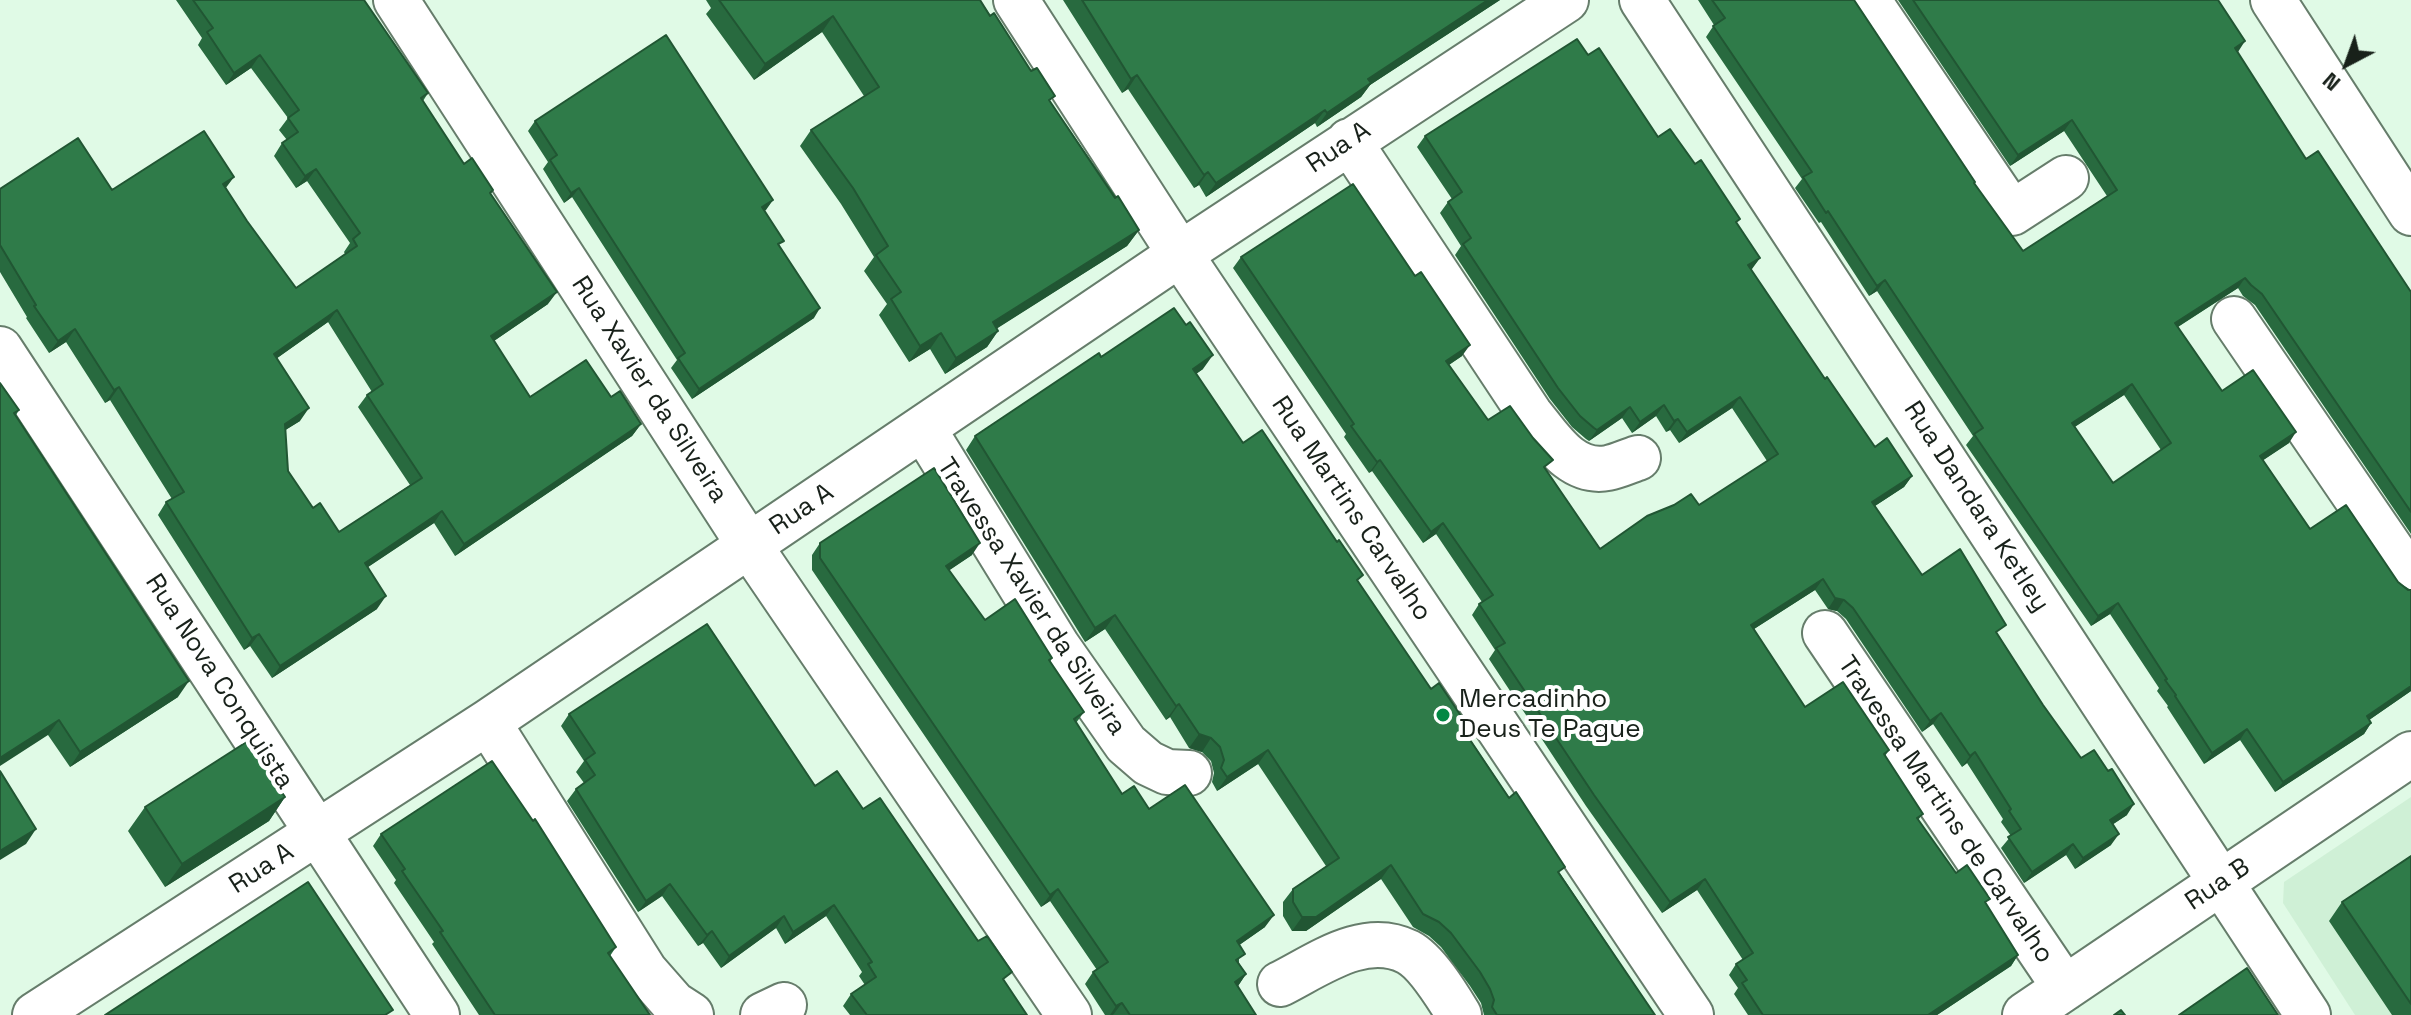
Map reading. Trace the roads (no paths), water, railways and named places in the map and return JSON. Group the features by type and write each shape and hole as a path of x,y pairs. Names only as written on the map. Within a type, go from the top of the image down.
{"street":[{"name":"Rua Xavier da Silveira","path":"396,0 749,545 1069,1015"},
{"name":"Rua Martins Carvalho","path":"1016,0 1180,254 1691,1015"},
{"name":"Rua A","path":"42,1013 488,722 1180,254 1566,0"},
{"name":"Rua Dandara Ketley","path":"1642,0 2223,881 2308,1015"},
{"path":"1868,0 2012,213 2066,178"},
{"path":"2273,0 2411,213"},
{"path":"1349,141 1530,414 1564,455 1584,468 1606,468 1638,458"},
{"path":"2234,319 2411,578"},
{"name":"Rua Nova Conquista","path":"0,349 437,1015"},
{"name":"Travessa Xavier da Silveira","path":"923,428 1058,647 1126,744 1148,763 1167,772 1189,773"},
{"name":"Travessa Martins de Carvalho","path":"1825,633 2065,988"},
{"path":"488,722 645,971 674,1004 691,1015"},
{"name":"Rua B","path":"2025,1015 2411,754"},
{"path":"1280,984 1355,947 1384,945 1409,953 1421,963 1452,1004"}],"place":[{"name":"Mercadinho Deus Te Pague","path":"1443,715"}]}
